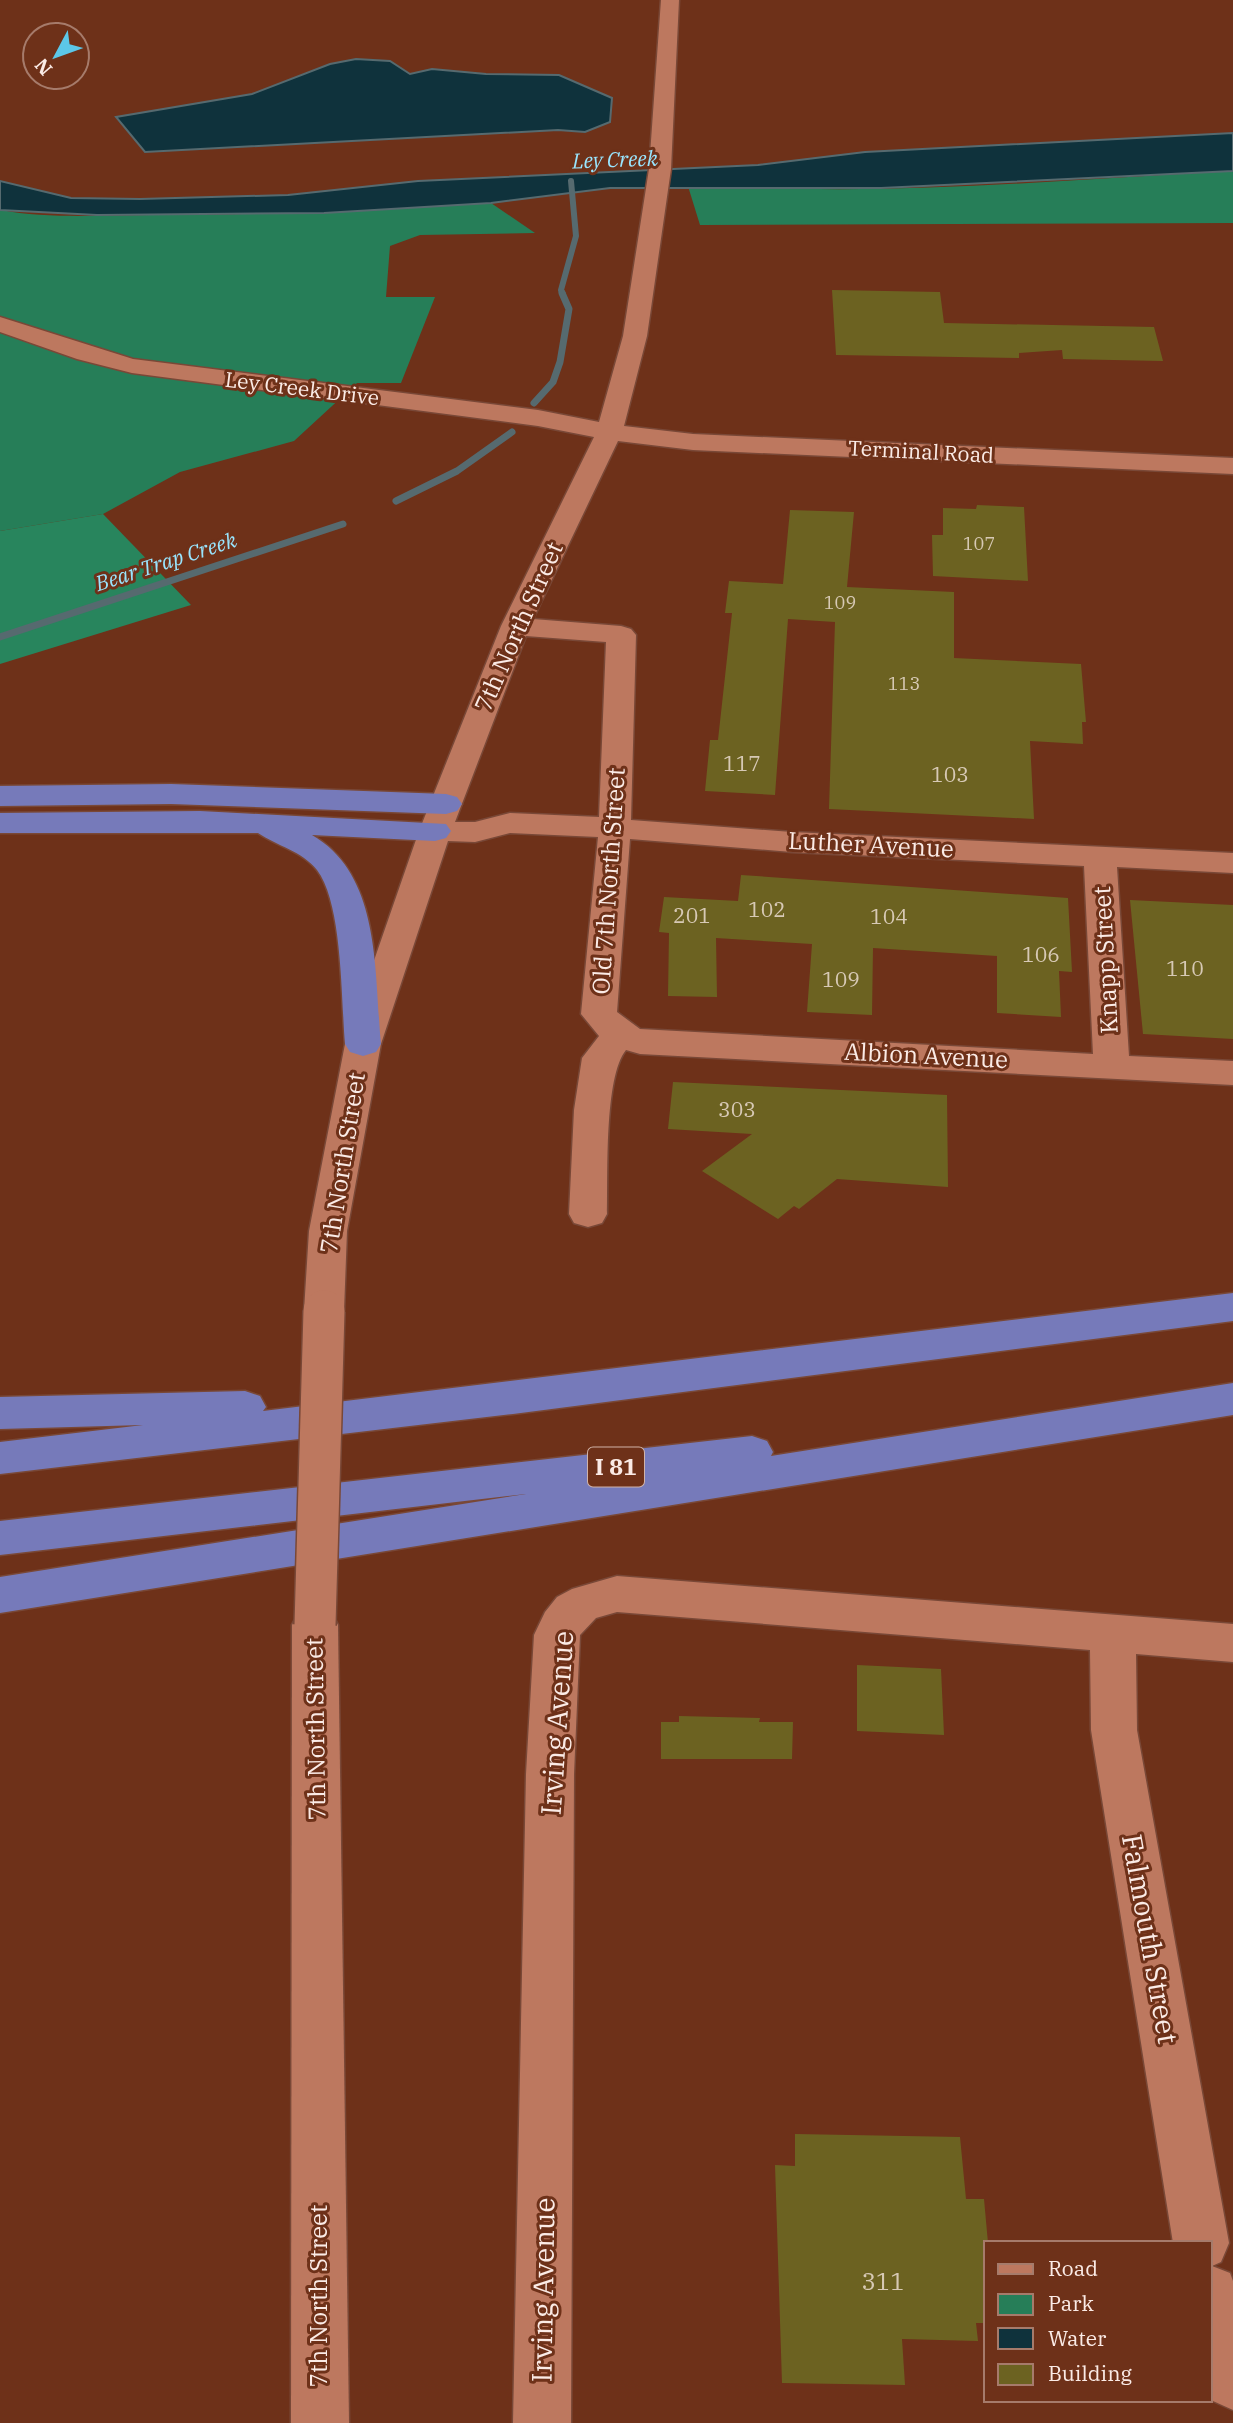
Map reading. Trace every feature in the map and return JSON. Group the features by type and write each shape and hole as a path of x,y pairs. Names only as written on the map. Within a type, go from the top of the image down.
{"highway":[{"path":"0,796 69,793 184,794 441,817"},
{"path":"0,823 200,821 262,824 441,817"},
{"path":"262,824 295,838 332,866 341,880 350,919 363,1044"},
{"path":"0,1458 513,1398 1233,1307"},
{"path":"0,1413 513,1398"},
{"path":"0,1595 1233,1398"},
{"name":"I 81","path":"0,1538 1233,1398"}],"street":[{"name":"7th North Street","path":"320,2423 315,1625 328,1231 363,1044 441,817 515,626 609,432 635,336 658,180 670,0"},
{"name":"Ley Creek Drive","path":"0,324 86,354 132,366 538,418 609,432"},
{"name":"Terminal Road","path":"609,432 693,442 1233,466"},
{"name":"Old 7th North Street","path":"515,626 621,635 615,830 599,1014 608,1027 620,1034"},
{"name":"Luther Avenue","path":"441,817 475,832 510,823 792,842 1233,863"},
{"name":"Knapp Street","path":"1100,855 1112,1065"},
{"name":"Albion Avenue","path":"620,1034 640,1042 1233,1073"},
{"path":"588,1214 592,1110 600,1058 620,1034"},
{"name":"Irving Avenue","path":"542,2423 550,1774 558,1635 562,1619 587,1600 618,1594 1233,1643"},
{"name":"Falmouth Street","path":"1113,1634 1114,1730 1200,2241"},
{"path":"1212,2301 1233,2381"}],"green space":[{"path":"1233,171 1233,223 700,225 687,183 892,189"},
{"path":"491,203 535,233 420,235 390,246 386,297 435,297 401,383 357,383 294,441 180,472 103,514 0,531 0,210 56,216 193,215 320,212"},
{"path":"103,514 191,605 0,664 0,531"}],"water":[{"path":"356,59 390,61 410,74 432,69 486,74 559,75 612,98 610,122 585,132 558,130 145,152 116,117 252,94 330,64"},
{"path":"1233,133 1233,171 881,188 610,188 491,203 324,213 97,215 0,210 0,181 71,198 288,195 418,181 758,165 865,152"}],"building":[{"path":"832,290 940,292 944,323 1154,327 1163,361 1063,359 1062,350 1019,353 1019,358 836,355"},
{"path":"977,505 1024,507 1028,581 933,576 932,535 943,535 943,508 976,509"},
{"path":"790,510 854,512 847,587 954,592 954,658 1081,664 1086,722 1082,722 1083,744 1030,741 1034,819 829,809 835,622 788,619 775,795 705,791 710,740 718,740 732,613 725,613 729,581 783,584"},
{"path":"741,875 1068,898 1072,972 1059,971 1061,1017 997,1013 997,956 873,948 872,1015 807,1012 812,944 716,938 717,997 668,996 669,933 659,932 664,897 738,901"},
{"path":"1130,900 1233,905 1233,1039 1143,1034"},
{"path":"673,1082 947,1095 948,1187 837,1179 799,1209 794,1206 778,1219 702,1171 752,1134 668,1129"},
{"path":"857,1665 941,1669 944,1735 857,1731"},
{"path":"679,1716 760,1718 759,1722 793,1722 792,1759 661,1759 661,1722 679,1722"},
{"path":"795,2134 960,2137 966,2199 984,2199 988,2241 984,2241 984,2323 976,2323 978,2341 902,2339 905,2385 782,2383 775,2165 795,2166"}],"waterway":[{"name":"Bear Trap Creek","path":"563,294 561,290 576,236 571,181"},
{"name":"Bear Trap Creek","path":"534,403 553,382 560,362 569,309 562,293"},
{"name":"Bear Trap Creek","path":"396,501 457,471 512,432"},
{"name":"Bear Trap Creek","path":"0,637 343,524"}],"water label":[{"name":"Ley Creek","path":"615,160"}]}
